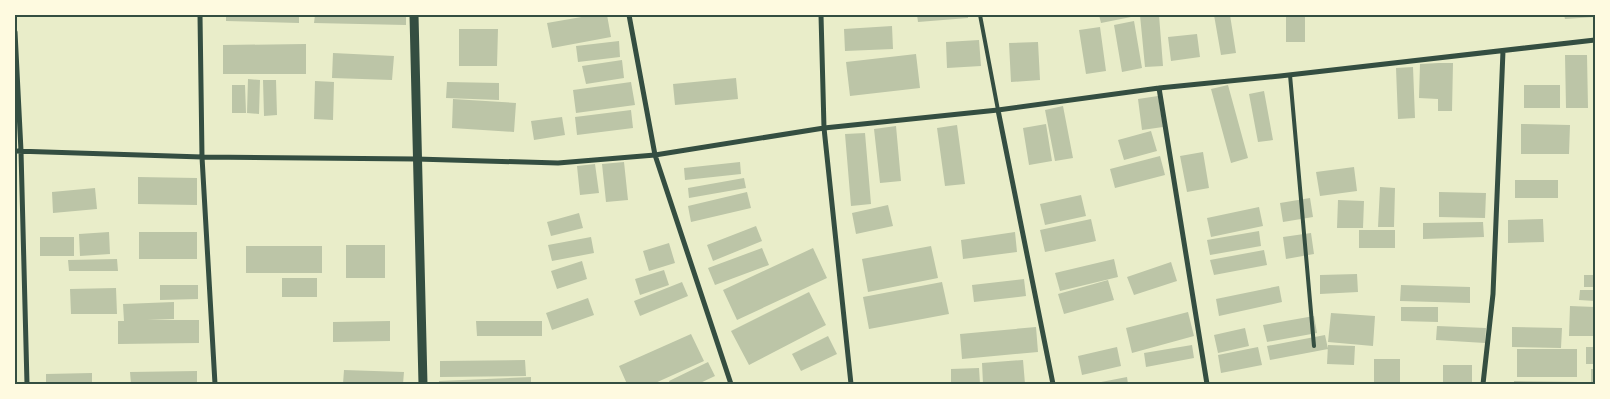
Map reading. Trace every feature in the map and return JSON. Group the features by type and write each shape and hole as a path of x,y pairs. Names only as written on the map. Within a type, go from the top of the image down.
{"street":[{"path":"200,15 202,157 214,384"},
{"path":"414,15 416,160 423,384"},
{"path":"629,15 655,155 731,384"},
{"path":"821,15 824,128 851,384"},
{"path":"15,32 27,384"},
{"path":"18,151 202,157 558,163 655,155 824,128 998,110 1160,88 1595,40"},
{"path":"1483,384 1493,294 1502,51"},
{"path":"1160,88 1207,384"},
{"path":"998,110 1053,384"}],"lane":[{"path":"980,15 998,110"},
{"path":"1290,75 1314,346"}],"building":[{"path":"226,15 299,15 299,23 226,21"},
{"path":"315,15 406,15 406,25 314,23"},
{"path":"593,15 607,15 611,37 552,48 547,23"},
{"path":"917,15 968,15 968,18 918,22"},
{"path":"1099,15 1136,15 1136,16 1101,23"},
{"path":"1140,15 1159,15 1163,66 1145,67"},
{"path":"1214,15 1230,15 1236,53 1221,55"},
{"path":"1286,15 1305,15 1305,42 1286,42"},
{"path":"1564,15 1595,15 1595,17 1565,19"},
{"path":"1134,21 1142,68 1122,72 1114,25"},
{"path":"892,26 893,49 845,51 844,29"},
{"path":"1100,27 1106,71 1086,74 1079,30"},
{"path":"459,29 498,29 497,66 459,66"},
{"path":"1197,34 1200,57 1171,61 1168,37"},
{"path":"979,40 981,66 947,68 946,42"},
{"path":"619,41 620,57 578,62 576,46"},
{"path":"1038,42 1040,80 1011,82 1009,43"},
{"path":"306,44 306,74 223,74 223,45"},
{"path":"333,53 394,56 392,80 332,78"},
{"path":"916,54 920,88 850,96 846,62"},
{"path":"1565,55 1587,55 1588,108 1566,108"},
{"path":"622,60 624,78 586,84 582,66"},
{"path":"1453,63 1452,111 1438,111 1438,99 1419,98 1420,64"},
{"path":"1413,67 1415,118 1398,119 1396,68"},
{"path":"736,78 738,99 675,105 673,84"},
{"path":"248,79 260,80 259,114 247,113"},
{"path":"263,80 276,80 277,115 264,116"},
{"path":"315,81 334,82 333,120 314,119"},
{"path":"447,82 499,83 499,100 446,98"},
{"path":"631,82 635,105 576,113 573,90"},
{"path":"232,85 245,85 246,113 232,113"},
{"path":"1228,85 1248,158 1231,163 1211,89"},
{"path":"1524,85 1560,85 1560,108 1524,108"},
{"path":"1264,91 1273,140 1258,142 1249,94"},
{"path":"1158,96 1163,127 1142,130 1138,99"},
{"path":"453,99 516,103 514,132 452,128"},
{"path":"1063,106 1073,158 1055,161 1045,110"},
{"path":"631,110 633,128 577,135 575,117"},
{"path":"562,117 565,135 534,140 531,121"},
{"path":"1046,124 1052,161 1029,165 1023,128"},
{"path":"1521,124 1570,125 1569,154 1521,154"},
{"path":"957,125 965,184 945,186 937,128"},
{"path":"896,126 901,181 880,183 874,129"},
{"path":"1151,131 1157,151 1124,160 1118,140"},
{"path":"865,133 871,204 851,206 845,134"},
{"path":"1203,152 1209,188 1187,192 1180,156"},
{"path":"1160,156 1165,175 1115,188 1110,169"},
{"path":"624,162 628,200 606,202 602,164"},
{"path":"740,162 741,174 685,180 684,168"},
{"path":"595,164 599,193 580,195 577,166"},
{"path":"1354,167 1357,191 1320,196 1316,172"},
{"path":"138,177 197,178 197,205 138,204"},
{"path":"744,178 746,188 689,198 688,188"},
{"path":"1515,180 1558,180 1558,198 1515,198"},
{"path":"1380,187 1395,188 1394,227 1378,227"},
{"path":"95,188 97,209 53,213 52,192"},
{"path":"747,192 751,208 691,222 688,206"},
{"path":"1439,192 1486,193 1485,218 1439,217"},
{"path":"1081,195 1086,216 1045,225 1040,204"},
{"path":"1310,198 1313,217 1283,222 1280,203"},
{"path":"1338,200 1364,201 1363,228 1337,228"},
{"path":"888,205 893,226 856,234 852,213"},
{"path":"1259,207 1263,226 1211,237 1207,218"},
{"path":"579,213 583,228 551,236 547,222"},
{"path":"1091,219 1096,241 1045,252 1040,230"},
{"path":"1543,219 1544,242 1508,243 1508,220"},
{"path":"1483,222 1484,237 1423,239 1423,223"},
{"path":"756,226 762,241 713,261 707,245"},
{"path":"1359,230 1395,230 1395,248 1359,248"},
{"path":"1259,231 1261,246 1210,255 1207,240"},
{"path":"109,232 110,254 80,256 79,234"},
{"path":"139,232 197,232 197,259 139,259"},
{"path":"1015,232 1017,252 963,259 961,240"},
{"path":"1311,233 1314,254 1286,259 1283,237"},
{"path":"40,237 74,237 74,256 40,256"},
{"path":"591,237 594,253 552,261 548,245"},
{"path":"669,243 675,263 649,271 643,251"},
{"path":"346,245 385,245 385,278 346,278"},
{"path":"246,246 322,246 322,273 246,273"},
{"path":"931,246 938,278 868,292 862,259"},
{"path":"762,248 769,265 715,285 708,268"},
{"path":"813,248 827,278 737,320 723,290"},
{"path":"1264,250 1267,265 1214,275 1210,260"},
{"path":"117,259 118,271 69,271 68,260"},
{"path":"1114,259 1118,277 1060,291 1055,273"},
{"path":"582,261 587,279 557,289 551,271"},
{"path":"1171,262 1177,281 1134,295 1127,277"},
{"path":"664,270 669,285 640,295 635,279"},
{"path":"1357,274 1358,292 1320,294 1320,275"},
{"path":"1584,275 1595,275 1595,287 1584,287"},
{"path":"282,278 317,278 317,297 282,297"},
{"path":"1024,279 1026,296 974,302 972,285"},
{"path":"1108,280 1114,300 1064,314 1058,294"},
{"path":"682,282 688,296 640,316 634,301"},
{"path":"942,282 949,314 869,329 863,297"},
{"path":"160,285 198,285 198,299 160,300"},
{"path":"1401,285 1470,287 1470,303 1400,301"},
{"path":"1279,286 1282,302 1219,316 1216,299"},
{"path":"116,288 117,314 71,314 70,289"},
{"path":"1580,290 1595,290 1595,301 1579,300"},
{"path":"809,292 826,325 749,365 731,331"},
{"path":"588,298 594,315 552,330 546,313"},
{"path":"174,302 174,319 147,320 199,320 199,343 118,344 118,321 124,321 123,304"},
{"path":"1570,306 1595,307 1595,336 1569,336"},
{"path":"1401,307 1438,307 1438,322 1401,321"},
{"path":"1188,312 1194,336 1132,353 1126,328"},
{"path":"1331,313 1375,316 1373,346 1328,342"},
{"path":"1314,316 1317,333 1267,342 1263,325"},
{"path":"390,321 390,341 333,342 333,322"},
{"path":"476,321 542,321 542,336 477,336"},
{"path":"1437,326 1486,328 1485,343 1436,340"},
{"path":"1036,327 1038,352 962,359 960,334"},
{"path":"1512,327 1562,328 1561,348 1512,347"},
{"path":"1245,328 1249,346 1218,353 1214,335"},
{"path":"691,334 704,361 653,384 627,384 619,366"},
{"path":"1325,335 1328,349 1270,360 1267,346"},
{"path":"828,336 837,354 801,371 792,354"},
{"path":"1192,345 1194,358 1146,367 1144,353"},
{"path":"1328,345 1355,346 1354,365 1327,364"},
{"path":"1117,347 1121,366 1082,375 1078,356"},
{"path":"1258,347 1262,365 1221,373 1218,355"},
{"path":"1586,347 1595,347 1595,364 1586,364"},
{"path":"1517,349 1577,349 1577,377 1517,377"},
{"path":"1374,359 1400,359 1400,384 1374,384"},
{"path":"525,360 526,376 440,377 440,361"},
{"path":"1023,360 1025,384 983,384 982,363"},
{"path":"708,362 715,376 698,384 670,384 669,381"},
{"path":"1443,365 1472,365 1472,384 1443,384"},
{"path":"979,368 980,384 951,384 951,369"},
{"path":"1591,369 1595,369 1595,383 1591,383"},
{"path":"344,370 404,372 403,384 343,384"},
{"path":"197,371 197,384 131,384 130,372"},
{"path":"92,373 92,384 46,384 46,374"},
{"path":"531,377 531,384 439,384 439,381"},
{"path":"1127,377 1128,384 1096,384 1096,383"},
{"path":"1514,381 1579,382 1579,384 1514,384"}]}
